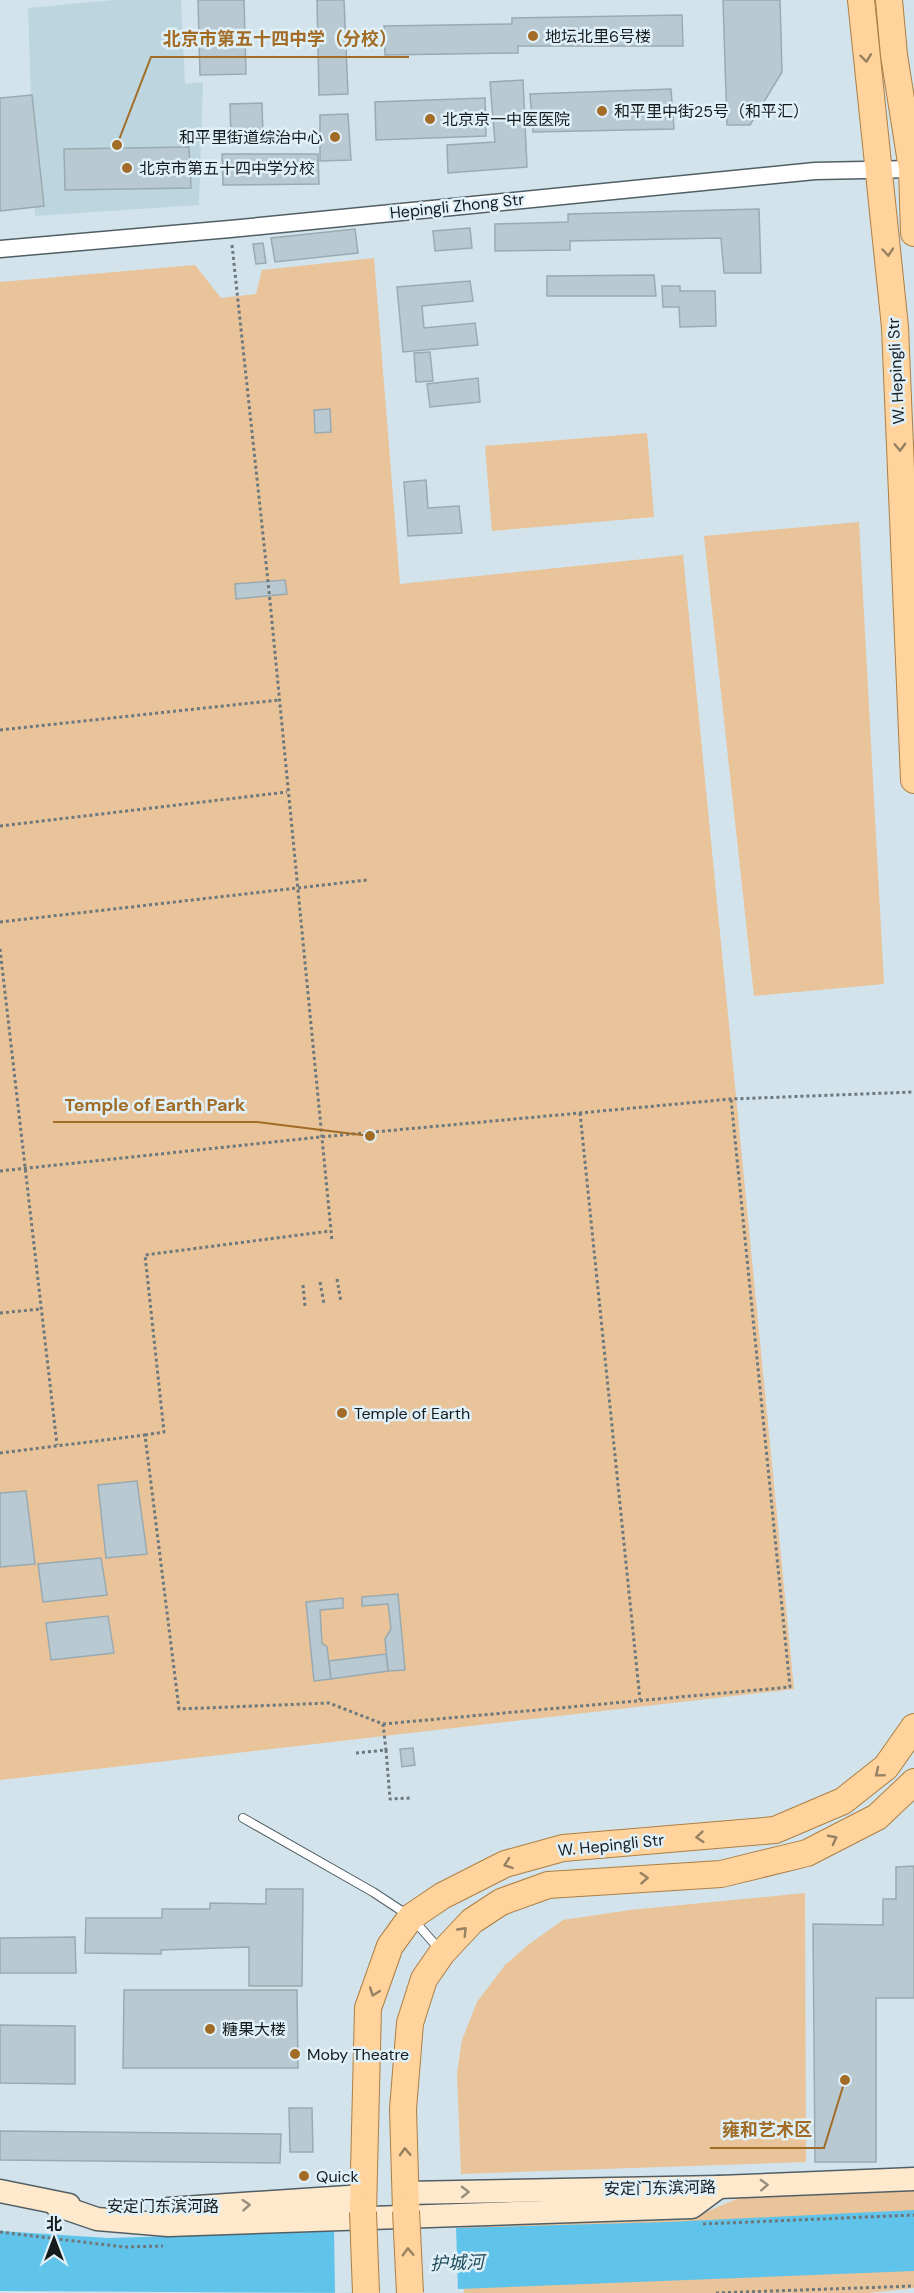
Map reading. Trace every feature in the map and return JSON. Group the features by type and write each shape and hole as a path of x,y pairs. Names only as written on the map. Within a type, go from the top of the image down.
{"main road":[{"name":"W. Hepingli Str","path":"861,0 881,170 895,327 914,780"},
{"path":"889,0 894,54 913,169 914,233"},
{"name":"W. Hepingli Str","path":"366,2293 363,2204 368,2008 390,1946 411,1917 442,1896 506,1864 562,1848 775,1830 843,1801 886,1767 914,1727"},
{"name":"W. Hepingli Str","path":"410,2293 404,2109 410,2023 424,1979 442,1953 472,1921 501,1902 548,1885 721,1874 807,1853 877,1817 914,1782"}],"street":[{"name":"Hepingli Zhong Str","path":"0,249 230,229 815,171 913,169"},
{"name":"安定门东滨河路","path":"406,2202 914,2179"},
{"path":"56,2205 97,2219 179,2224 692,2207 719,2187"},
{"name":"安定门东滨河路","path":"0,2191 56,2205 179,2209 363,2204"}],"lane":[{"path":"243,1818 373,1892 411,1917 442,1953"}],"path":[{"path":"230,229 332,1241"},
{"path":"0,730 279,700"},
{"path":"0,826 288,792"},
{"path":"0,922 367,880"},
{"path":"0,949 57,1445"},
{"path":"0,1171 320,1137 731,1099 914,1092"},
{"path":"145,1435 179,1709 329,1703 383,1724 790,1687 731,1099"},
{"path":"580,1113 640,1700"},
{"path":"0,1453 164,1432 145,1255 330,1231"},
{"path":"337,1280 341,1302"},
{"path":"320,1282 324,1304"},
{"path":"303,1284 305,1306"},
{"path":"0,1313 41,1309"},
{"path":"383,1724 390,1799 410,1798"},
{"path":"356,1753 386,1750"},
{"path":"716,2293 914,2286"}],"shaded area":[{"path":"113,0 181,0 185,84 203,82 199,205 35,216 28,8"},
{"path":"374,258 400,584 683,555 794,1689 0,1780 0,282 195,265 221,298 256,294 262,270"},
{"path":"647,433 654,517 492,531 485,446"},
{"path":"859,522 884,984 754,996 704,536"},
{"path":"805,1893 806,2162 461,2174 457,2073 462,2040 477,2002 505,1965 528,1945 563,1920 630,1910"},
{"path":"914,2190 914,2288 868,2293 464,2293 462,2223 701,2214 746,2195"}],"water":[{"name":"护城河","path":"914,2210 914,2271 359,2293 0,2291 0,2231 108,2238 668,2222"}],"pier":[{"path":"456,2225 458,2292 335,2293 334,2228"}],"building":[{"path":"198,0 244,0 246,74 200,75"},
{"path":"317,0 344,0 348,94 319,95"},
{"path":"723,0 780,0 782,72 750,125 727,125"},
{"name":"地坛北里6号楼","path":"682,15 683,46 518,46 518,53 385,55 384,26 512,24 512,18"},
{"path":"523,80 527,167 448,173 447,145 495,142 490,82"},
{"name":"和平里中街25号（和平汇）","path":"671,89 674,129 533,132 530,94"},
{"path":"32,95 44,206 0,211 0,98"},
{"name":"北京京一中医医院","path":"485,98 486,136 376,140 375,102"},
{"path":"262,103 263,138 231,139 230,104"},
{"name":"和平里街道综治中心","path":"348,114 351,160 320,161 320,115"},
{"name":"北京市第五十四中学分校","path":"189,147 191,188 65,190 64,149"},
{"path":"222,154 318,154 319,184 223,185"},
{"path":"759,209 761,273 724,273 721,238 570,241 570,250 495,251 495,224 568,222 568,214"},
{"path":"470,228 472,248 435,251 433,231"},
{"path":"355,229 358,253 275,262 271,238"},
{"path":"263,243 266,263 256,264 253,244"},
{"path":"654,275 656,296 547,296 547,276"},
{"path":"470,281 473,301 422,306 424,328 475,323 478,345 403,352 397,287"},
{"path":"662,286 680,286 680,291 715,291 716,326 680,327 679,307 663,307"},
{"path":"430,352 433,381 416,382 414,353"},
{"path":"478,378 480,402 430,407 427,384"},
{"path":"330,409 331,432 315,433 314,410"},
{"path":"426,480 428,508 459,506 462,533 408,536 404,482"},
{"path":"285,580 287,594 236,599 235,584"},
{"path":"137,1481 147,1554 106,1558 98,1485"},
{"path":"26,1491 35,1564 0,1567 0,1493"},
{"path":"101,1558 107,1595 43,1602 38,1564"},
{"path":"398,1594 405,1670 388,1671 385,1639 391,1629 388,1604 362,1606 362,1597"},
{"path":"343,1598 343,1608 320,1610 322,1643 327,1647 331,1679 314,1681 306,1602"},
{"path":"108,1616 114,1653 51,1660 46,1623"},
{"path":"386,1654 388,1671 331,1679 329,1661"},
{"path":"413,1748 415,1765 402,1767 400,1749"},
{"path":"914,1866 914,1998 876,1998 876,2162 815,2162 813,1924 883,1925 883,1899 896,1899 896,1867"},
{"path":"266,1889 303,1889 302,1986 249,1986 249,1947 161,1950 161,1954 85,1953 86,1918 162,1918 162,1909 210,1909 210,1903 266,1904"},
{"path":"75,1937 76,1973 0,1973 0,1938"},
{"name":"糖果大楼","path":"124,1990 297,1990 298,2068 123,2068"},
{"path":"0,2025 75,2026 75,2084 0,2083"},
{"path":"289,2108 312,2108 313,2152 290,2152"},
{"path":"0,2131 281,2134 280,2163 0,2160"}],"place":[{"name":"地坛北里6号楼","path":"533,36"},
{"name":"和平里中街25号（和平汇）","path":"602,111"},
{"name":"北京京一中医医院","path":"430,119"},
{"name":"和平里街道综治中心","path":"335,137"},
{"name":"北京市第五十四中学（分校）","path":"117,145"},
{"name":"北京市第五十四中学分校","path":"127,168"},
{"name":"Temple of Earth Park","path":"370,1136"},
{"name":"Temple of Earth","path":"342,1413"},
{"name":"糖果大楼","path":"210,2029"},
{"name":"Moby Theatre","path":"295,2054"},
{"name":"雍和艺术区","path":"845,2080"},
{"name":"Quick","path":"304,2176"}]}
